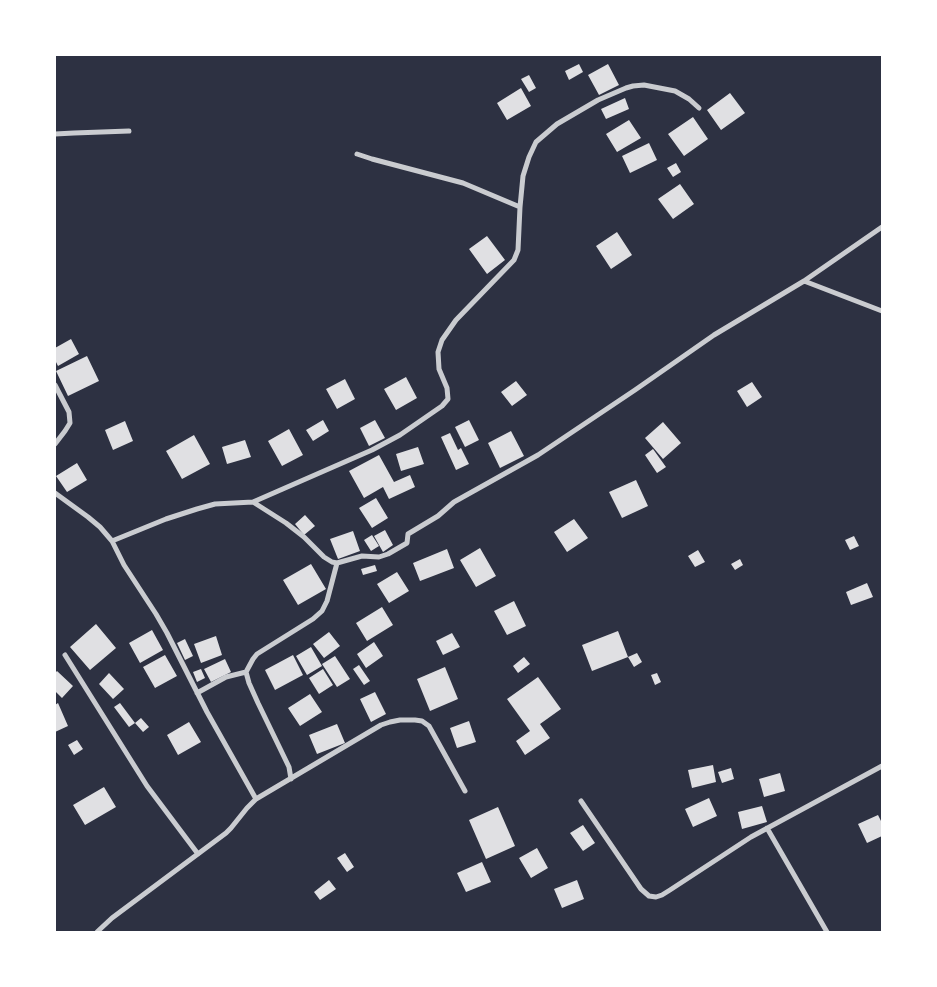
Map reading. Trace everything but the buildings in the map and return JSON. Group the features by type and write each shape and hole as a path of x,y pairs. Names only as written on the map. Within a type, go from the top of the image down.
{"street":[{"path":"112,541 166,519 215,504 253,502 372,450 400,435 442,406 448,399 447,388 439,369 438,352 442,340 456,320 514,260 518,250 523,176 529,156 536,142 557,124 598,100 626,88 644,85 675,91 689,99 699,108"},
{"path":"55,134 130,131"},
{"path":"357,154 463,183 520,207"},
{"path":"253,502 286,523 332,562 337,563 362,556 379,557 388,554 407,543 408,534 438,516 454,502 538,455 714,335 804,280 882,227"},
{"path":"804,280 882,312"},
{"path":"55,385 69,412 70,423 55,444"},
{"path":"55,492 100,527 112,541 124,565 156,614 256,799"},
{"path":"291,779 289,767 258,703 246,672 257,654 313,619 322,611 327,602 337,563"},
{"path":"65,655 147,786 198,854"},
{"path":"197,693 226,677 246,672"},
{"path":"97,932 112,918 231,828 246,808 256,799 381,725 400,720 415,720 422,721 429,726 465,792"},
{"path":"581,801 641,889 649,896 656,897 767,828 882,766"},
{"path":"767,828 827,932"}]}
